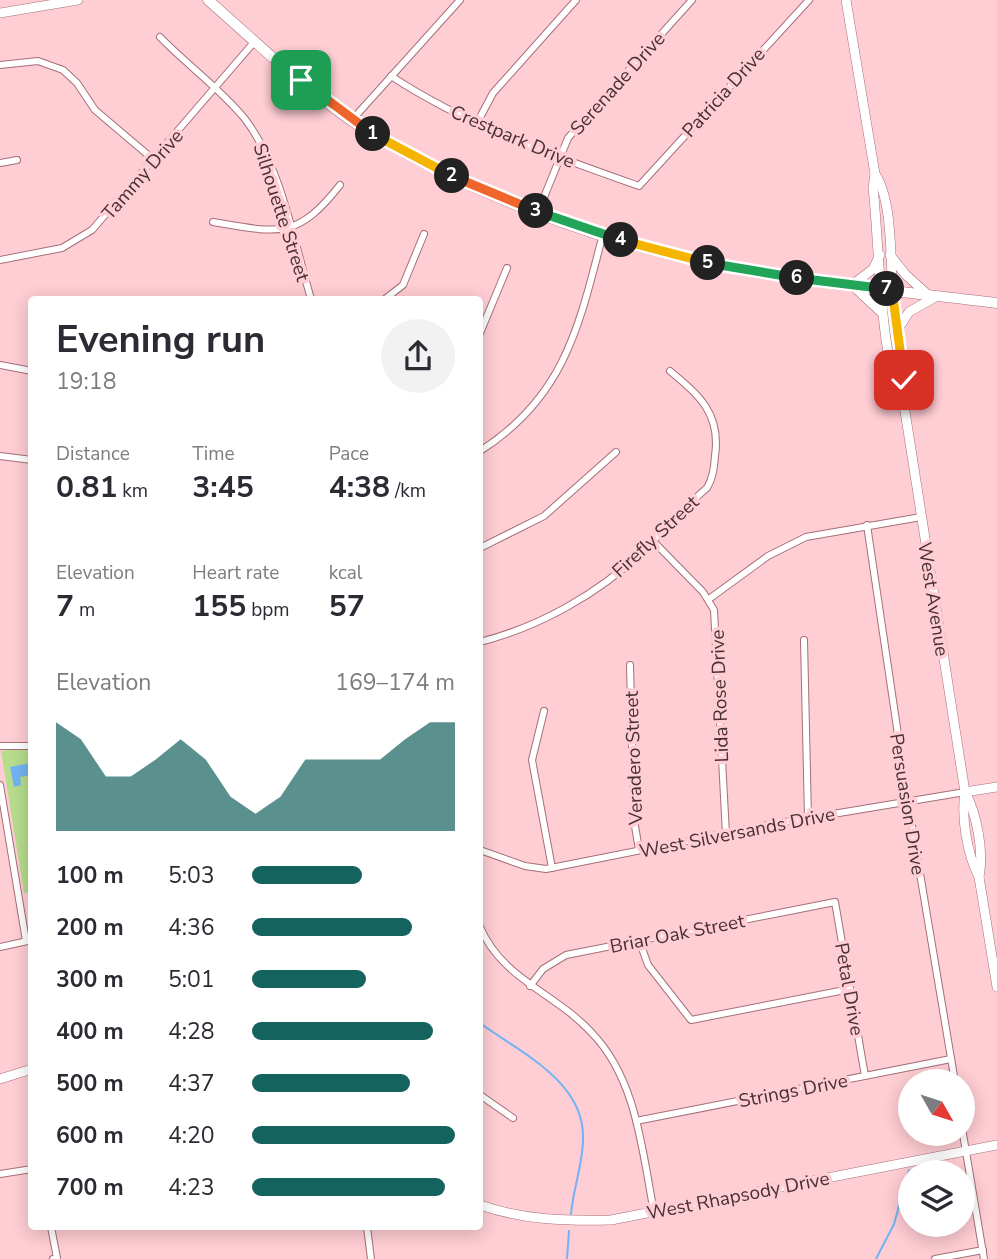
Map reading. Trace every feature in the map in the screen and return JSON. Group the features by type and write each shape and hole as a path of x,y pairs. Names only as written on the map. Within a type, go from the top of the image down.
{"main road":[{"path":"0,13 78,0"},
{"path":"208,0 352,120 435,167 538,212 603,234 706,263 997,303"},
{"name":"West Avenue","path":"846,0 875,174 873,188 897,334 906,396 904,405 921,517 965,792 972,805 981,865 979,877 997,986"},
{"path":"852,285 873,269 885,254 932,295"},
{"path":"852,285 872,300 884,316"},
{"name":"West Avenue","path":"888,289 884,316 898,397 904,405"},
{"path":"897,334 901,321 909,312 932,295"},
{"name":"West Silversands Drive","path":"965,792 997,787"},
{"path":"0,1079 28,1070"},
{"name":"West Rhapsody Drive","path":"483,1206 528,1218 556,1222 611,1220 997,1145"}],"street":[{"path":"352,120 460,0"},
{"path":"477,123 493,93 576,0"},
{"name":"Serenade Drive","path":"538,212 568,138 692,0"},
{"name":"Patricia Drive","path":"639,186 808,0"},
{"name":"Silhouette Street","path":"160,37 245,119 265,151 310,296"},
{"name":"Tammy Drive","path":"0,260 51,251 83,237 101,222 255,41"},
{"path":"0,65 38,61 62,70 77,83 95,110 154,160"},
{"name":"Crestpark Drive","path":"391,76 477,123 559,158 639,186"},
{"path":"0,163 17,160"},
{"path":"214,222 268,232 289,227 312,218 340,185"},
{"path":"389,296 403,285 424,234"},
{"path":"483,449 519,423 556,377 581,317 603,234"},
{"path":"483,326 507,268"},
{"path":"0,365 28,370"},
{"name":"Firefly Street","path":"483,641 539,621 600,586 653,541 707,488 713,475 717,444 715,423 707,405 670,370"},
{"path":"483,546 544,516 616,452"},
{"path":"0,456 28,460"},
{"path":"709,599 793,542 821,533 921,517"},
{"name":"Persuasion Drive","path":"867,525 908,802 953,1069"},
{"name":"Lida Rose Drive","path":"653,541 709,599 718,626 726,834"},
{"path":"804,640 808,818"},
{"name":"Veradero Street","path":"630,665 634,820 639,850"},
{"path":"544,711 532,760 552,868"},
{"path":"0,746 28,746"},
{"path":"0,785 28,936"},
{"name":"West Silversands Drive","path":"483,851 535,869 552,868 808,818 965,792"},
{"path":"0,844 9,842"},
{"name":"Briar Oak Street","path":"530,986 543,969 559,957 835,902"},
{"name":"Petal Drive","path":"835,902 865,1076"},
{"path":"483,933 494,954 530,986 580,1021 603,1045 624,1081 636,1121 654,1212"},
{"path":"639,940 648,965 667,985 691,1020 850,989"},
{"path":"0,947 28,941"},
{"name":"Strings Drive","path":"636,1121 951,1059"},
{"path":"483,1097 513,1118"},
{"path":"965,1146 984,1259"},
{"path":"0,1174 28,1170"},
{"path":"51,1230 55,1259"},
{"path":"367,1230 372,1259"},
{"path":"936,1259 982,1250"}],"green space":[{"path":"28,749 28,892 24,893 1,751"}],"water":[{"path":"28,763 28,776 20,777 21,785 14,787 10,767"}],"waterway":[{"path":"483,1025 547,1070 562,1084 573,1100 581,1119 583,1139 571,1214"},
{"path":"876,1259 894,1224 898,1210"},
{"path":"567,1259 569,1231"}],"route":[{"path":"301,80 375,136 413,157 468,184 588,230 706,263 812,281 892,290 904,380"}]}
